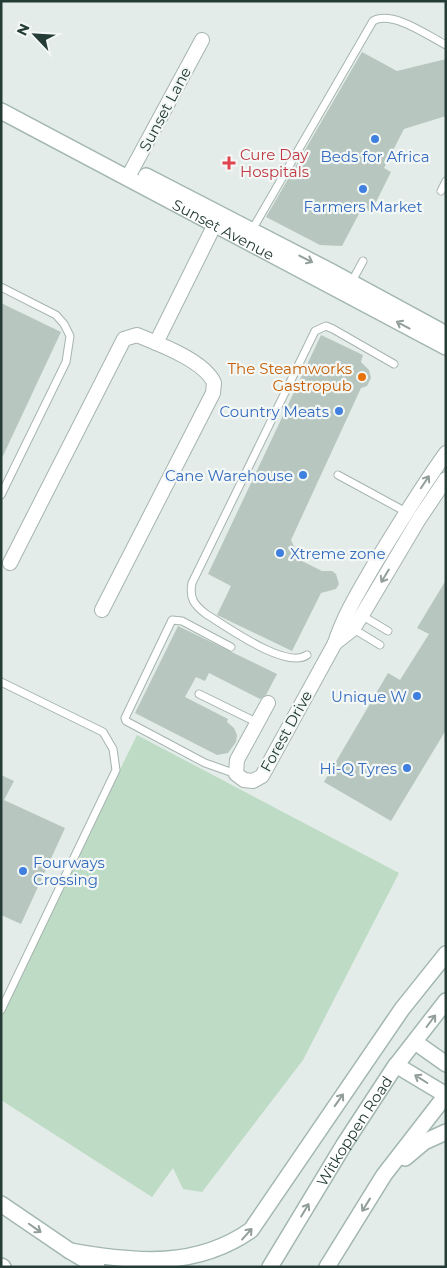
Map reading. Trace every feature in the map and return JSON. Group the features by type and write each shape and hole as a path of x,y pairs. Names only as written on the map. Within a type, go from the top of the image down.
{"main road":[{"name":"Sunset Avenue","path":"1,101 217,220 348,288 446,334"},
{"name":"Sunset Avenue","path":"1,111 130,173"},
{"name":"Sunset Avenue","path":"348,288 446,347"},
{"path":"70,1251 175,1267 200,1264 219,1256 236,1245 251,1230 397,1017 446,954"},
{"name":"Witkoppen Road","path":"270,1267 345,1142 396,1065 446,1001"},
{"path":"415,1042 446,1064"},
{"path":"327,1267 384,1175 446,1095 396,1065"},
{"path":"384,1175 424,1142 446,1132"},
{"path":"1,1204 97,1267"}],"street":[{"name":"Sunset Lane","path":"130,173 202,40"},
{"path":"156,342 217,220"},
{"path":"10,563 124,339 137,335 156,342 203,368 212,377 214,383 213,393 102,610"},
{"name":"Forest Drive","path":"268,703 237,760 236,774 244,780 253,782 262,776 335,643 355,612 406,512 446,452"},
{"name":"Forest Drive","path":"355,612 446,479"}],"lane":[{"path":"249,236 373,21 386,17 446,45"},
{"path":"441,191 446,181"},
{"path":"348,288 363,261"},
{"path":"1,287 56,314 70,336 66,362 1,495"},
{"path":"307,655 296,659 278,655 206,614 191,599 192,583 316,331 326,326 394,364"},
{"path":"338,476 419,519"},
{"path":"355,612 388,630"},
{"path":"231,647 182,621 172,620 125,718 126,721 205,764 236,774"},
{"path":"347,626 380,645"},
{"path":"1,682 103,732 113,749 116,770 1,1010"},
{"path":"199,694 258,723"}],"green space":[{"path":"137,735 399,873 303,1060 202,1192 183,1189 173,1168 152,1197 1,1100 1,1011"}],"building":[{"path":"362,52 397,71 446,59 446,116 404,129 384,168 391,172 371,212 362,208 342,246 320,245 266,217"},
{"path":"1,303 61,332 1,460"},
{"path":"321,335 363,355 361,362 369,370 371,378 367,386 361,388 291,540 300,560 322,571 332,571 336,574 339,584 336,589 321,593 292,651 217,615 231,586 208,574"},
{"path":"446,580 446,730 391,821 324,782 388,673 400,680 429,634 417,628"},
{"path":"178,626 277,674 266,695 260,699 209,673 205,681 196,677 185,697 228,719 227,722 234,728 237,735 236,742 228,753 217,755 135,713"},
{"name":"Fourways Crossing","path":"1,775 14,781 4,800 65,828 21,924 1,915"}],"place":[{"name":"Beds for Africa","path":"375,139"},
{"name":"Cure Day Hospitals","path":"229,163"},
{"name":"Farmers Market","path":"363,189"},
{"name":"The Steamworks Gastropub","path":"362,377"},
{"name":"Country Meats","path":"339,411"},
{"name":"Cane Warehouse","path":"303,475"},
{"name":"Xtreme zone","path":"280,553"},
{"name":"Unique W","path":"417,696"},
{"name":"Hi-Q Tyres","path":"407,768"},
{"name":"Fourways Crossing","path":"23,871"}]}
